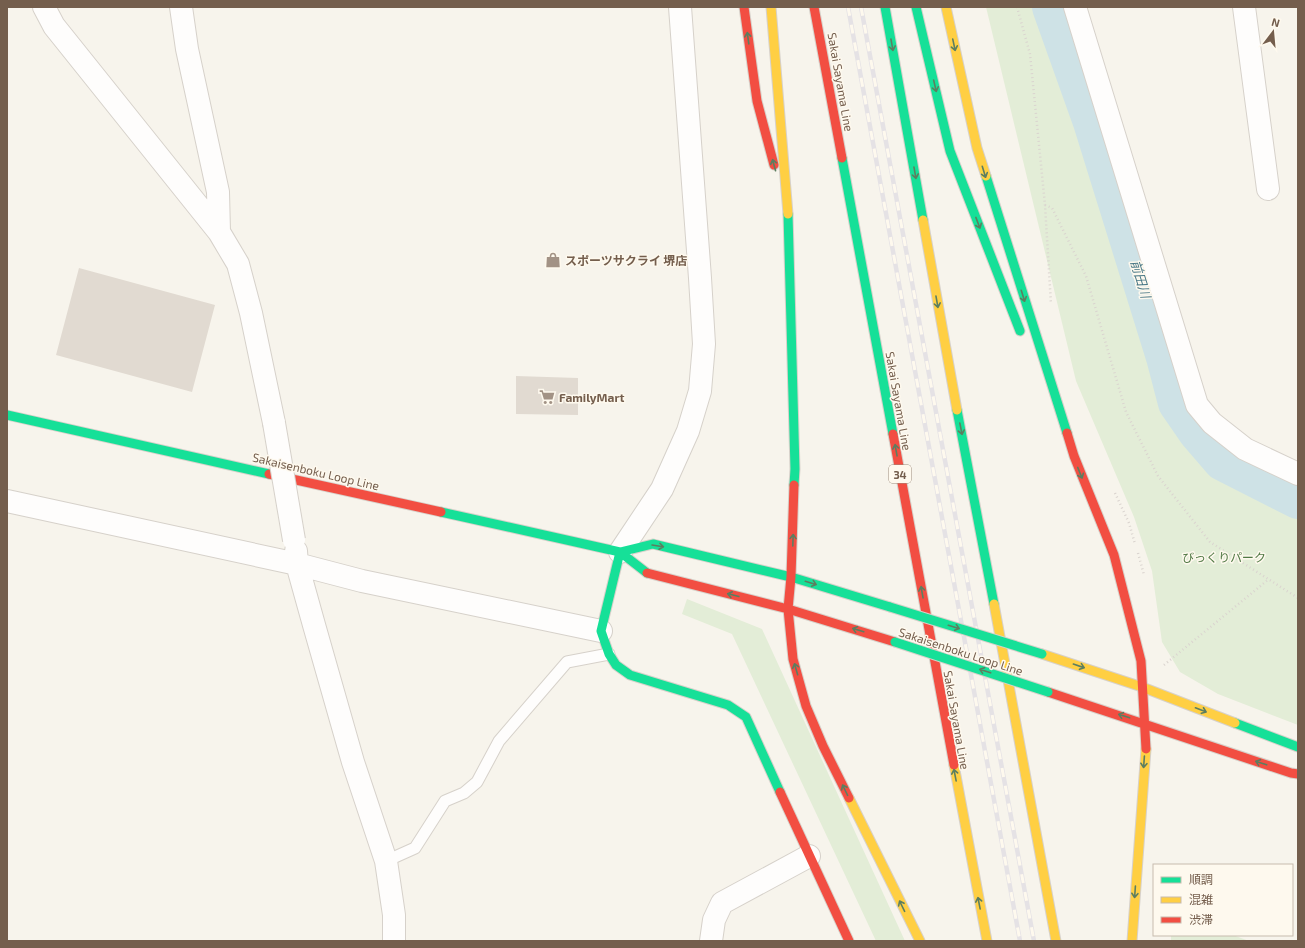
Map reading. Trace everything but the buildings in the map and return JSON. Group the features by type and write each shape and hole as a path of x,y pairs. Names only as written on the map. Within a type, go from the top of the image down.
{"main road":[{"path":"744,7 757,101 788,216"},
{"path":"771,7 788,216 796,469 792,577 788,609 793,659 806,706 823,746 920,941"},
{"name":"Sakai Sayama Line","path":"814,7 986,941"},
{"path":"885,7 944,341 1022,750 1056,941"},
{"path":"916,7 950,151 1023,337"},
{"path":"946,7 977,148 1074,456"},
{"path":"1041,379 1114,555 1136,636 1141,661 1146,746 1132,941"},
{"name":"Sakaisenboku Loop Line","path":"7,415 620,552 648,574 788,609 895,642 1144,723 1291,773 1298,774"},
{"name":"Sakaisenboku Loop Line","path":"620,552 653,544 792,577 1042,654 1142,687 1298,747"},
{"path":"620,552 601,631 609,654 616,665 630,675 728,705 746,717 849,941"}],"street":[{"path":"44,7 54,26 219,232 238,264 251,313 274,423 297,564 353,762 386,861 394,915 394,941"},
{"path":"182,7 186,49 218,192 219,232"},
{"path":"620,552 662,489 688,431 700,391 704,344 680,7"},
{"path":"1075,7 1197,405 1212,423 1246,449 1298,474"},
{"path":"1244,7 1268,189"},
{"path":"7,501 297,564 362,581 601,631"},
{"path":"711,941 714,920 722,903 810,856"}],"lane":[{"path":"386,861 414,848 445,801 464,793 477,782 499,741 567,662 609,654"}],"path":[{"path":"1017,7 1030,54 1045,205 1051,312"},
{"path":"1045,205 1052,208 1086,276 1126,412 1158,476 1210,542 1298,598"},
{"path":"1112,487 1129,523 1136,544"},
{"path":"1138,552 1144,580"},
{"path":"1162,667 1269,579"}],"green space":[{"name":"びっくりパーク","path":"986,7 1041,7 1157,383 1171,420 1226,476 1298,512 1298,725 1218,694 1180,672 1162,642 1152,571 1134,517 1076,381"},
{"path":"687,599 762,629 905,941 876,941 732,634 682,614"},
{"path":"1171,936 1236,936 1249,941 1171,941"}],"waterway":[{"name":"前田川","path":"1052,7 1093,122 1166,357 1178,403 1198,432 1223,461 1298,499"}],"railway":[{"path":"848,7 1020,941"},
{"path":"861,7 1034,941"}],"traffic: fast":[{"path":"885,7 923,220"},
{"path":"916,7 950,151 1020,331"},
{"path":"842,158 893,434"},
{"path":"986,176 1067,433"},
{"path":"788,214 795,469 794,485"},
{"path":"957,410 994,604"},
{"path":"7,415 269,474"},
{"path":"441,512 620,552 647,573"},
{"path":"620,552 653,544 791,577 890,607"},
{"path":"620,552 601,631 609,654 616,665 630,675 728,705 746,717 780,792"},
{"path":"890,607 1042,654"},
{"path":"895,642 1048,692"},
{"path":"1235,723 1298,747"}],"traffic: slow":[{"path":"771,7 788,214"},
{"path":"946,7 977,148 986,176"},
{"path":"923,220 957,410"},
{"path":"994,604 1056,941"},
{"path":"1042,654 1142,687 1235,723"},
{"path":"1132,941 1146,749"},
{"path":"954,765 987,941"},
{"path":"849,798 920,941"}],"traffic: jam":[{"path":"744,7 757,101 774,165"},
{"path":"814,7 842,158"},
{"path":"1067,433 1074,456 1114,555 1141,661 1146,749"},
{"path":"893,434 954,765"},
{"path":"269,474 441,512"},
{"path":"794,485 791,577 788,609 793,659 806,706 823,746 849,798"},
{"path":"647,573 788,609 895,642"},
{"path":"1048,692 1291,773 1298,774"},
{"path":"780,792 849,941"}],"place":[{"name":"スポーツサクライ 堺店","path":"553,260"},
{"name":"FamilyMart","path":"547,397"}]}
